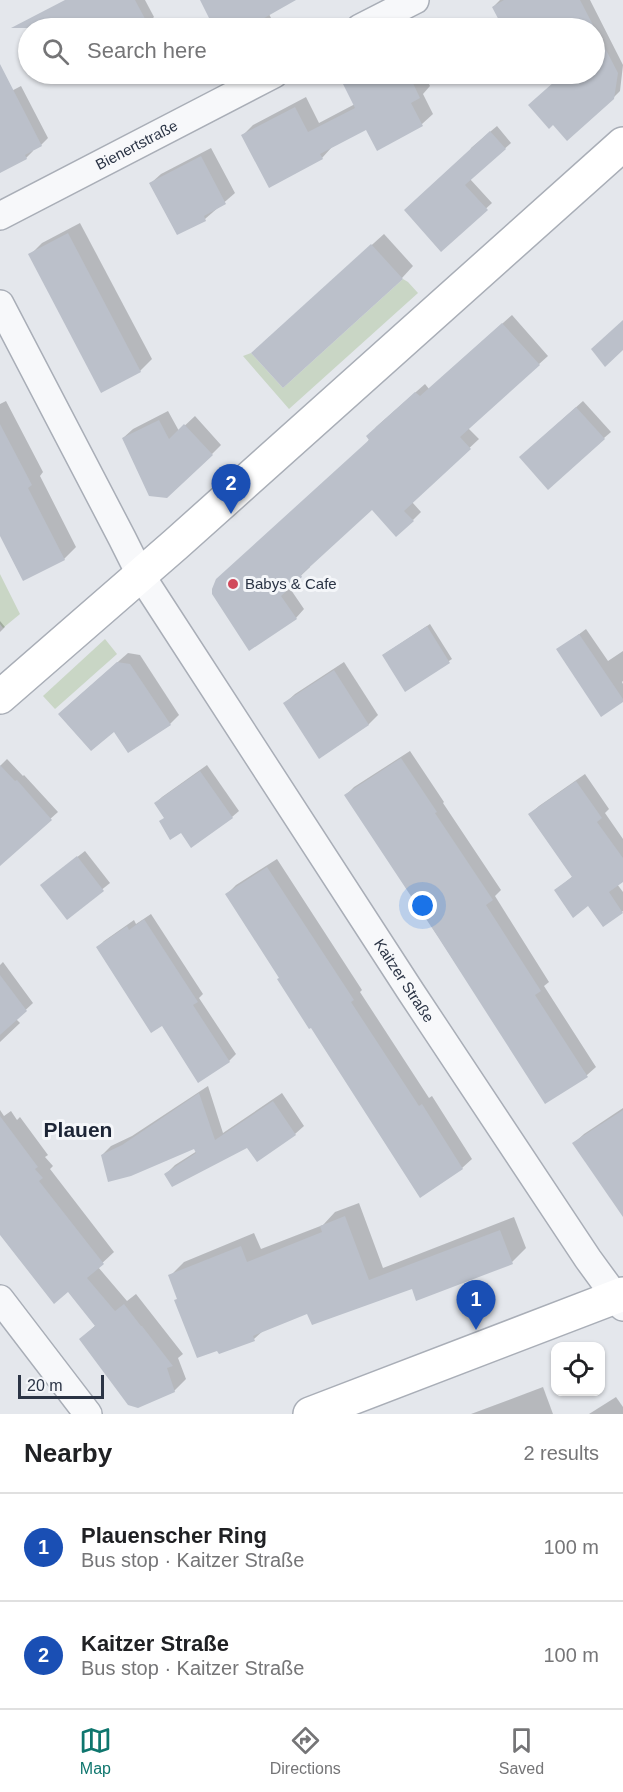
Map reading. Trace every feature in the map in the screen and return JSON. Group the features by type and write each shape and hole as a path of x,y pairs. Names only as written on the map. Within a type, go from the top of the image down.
{"street":[{"path":"380,18 415,0"},
{"name":"Bienertstraße","path":"0,216 255,84"},
{"path":"0,698 623,144"},
{"name":"Kaitzer Straße","path":"0,304 140,574 398,972 588,1259 620,1299"},
{"path":"0,1299 88,1414"},
{"path":"310,1414 620,1299"}],"green space":[{"path":"403,279 418,293 289,409 243,356 251,353 283,388"},
{"path":"0,574 20,614 3,628 0,624"},
{"path":"105,639 117,654 55,709 43,696"}],"building":[{"path":"65,0 135,0 145,18 30,18"},
{"path":"200,0 296,0 264,18 209,18"},
{"path":"504,0 580,0 589,18 498,18 492,7"},
{"path":"605,48 618,73 614,99 567,141 553,125 549,129 528,105 552,84 605,84"},
{"path":"0,64 42,146 25,155 27,159 0,173"},
{"path":"343,84 413,84 420,98 411,103 423,126 377,151 366,130 320,154 323,159 269,188 241,135 295,107 308,132 355,108"},
{"path":"490,131 506,149 465,185 488,210 441,252 404,210"},
{"path":"201,156 226,204 204,216 206,221 177,235 149,183"},
{"path":"68,233 141,372 101,393 28,254"},
{"path":"371,244 403,279 283,388 251,353"},
{"path":"623,320 623,350 605,367 591,349"},
{"path":"502,323 540,365 460,437 471,449 404,511 414,521 396,537 372,510 281,596 297,619 249,651 212,594 216,579 369,440 366,436 415,392 420,396"},
{"path":"576,407 605,439 548,490 519,457"},
{"path":"159,420 169,439 184,424 213,455 167,498 149,496 122,438"},
{"path":"0,424 32,485 28,488 65,560 23,581 0,536"},
{"path":"427,626 450,663 405,692 382,655"},
{"path":"579,634 623,699 623,702 601,717 556,649"},
{"path":"117,662 130,664 171,725 128,753 114,732 91,751 58,714"},
{"path":"334,670 369,725 319,759 283,703"},
{"path":"401,758 493,900 486,905 541,991 535,995 588,1077 545,1104 344,795"},
{"path":"0,765 15,781 17,780 52,820 0,866"},
{"path":"200,771 233,818 191,848 181,833 170,840 159,821 164,818 154,803"},
{"path":"576,781 602,818 597,822 623,858 623,882 609,892 623,913 603,927 588,906 573,918 554,890 572,877 528,814"},
{"path":"77,856 104,891 67,920 40,885"},
{"path":"267,867 354,1000 351,1002 419,1106 422,1104 463,1169 420,1198 311,1028 309,1029 225,894"},
{"path":"144,919 198,1002 193,1005 230,1062 198,1083 162,1026 151,1033 96,947 127,926 129,930"},
{"path":"0,975 27,1011 0,1035"},
{"path":"199,1093 215,1140 273,1101 296,1135 257,1162 247,1148 172,1187 164,1174 196,1153 194,1149 131,1176 108,1182 101,1155 122,1145"},
{"path":"623,1110 623,1217 572,1143"},
{"path":"0,1116 38,1167 35,1169 43,1178 39,1181 104,1264 87,1278 115,1311 124,1304 173,1366 167,1368 175,1392 138,1408 128,1405 79,1339 95,1326 68,1292 54,1304 0,1235"},
{"path":"345,1216 369,1280 500,1230 513,1264 416,1301 412,1289 312,1325 307,1314 253,1336 255,1341 219,1354 217,1351 197,1358 174,1300 177,1299 168,1275 241,1246 247,1262 322,1232 320,1226"}],"place":[{"name":"Kaitzer Straße","path":"231,514"},
{"name":"Babys & Cafe","path":"233,584"},
{"name":"Plauenscher Ring","path":"476,1330"}],"district":[{"name":"Plauen","path":"78,1130"}]}
